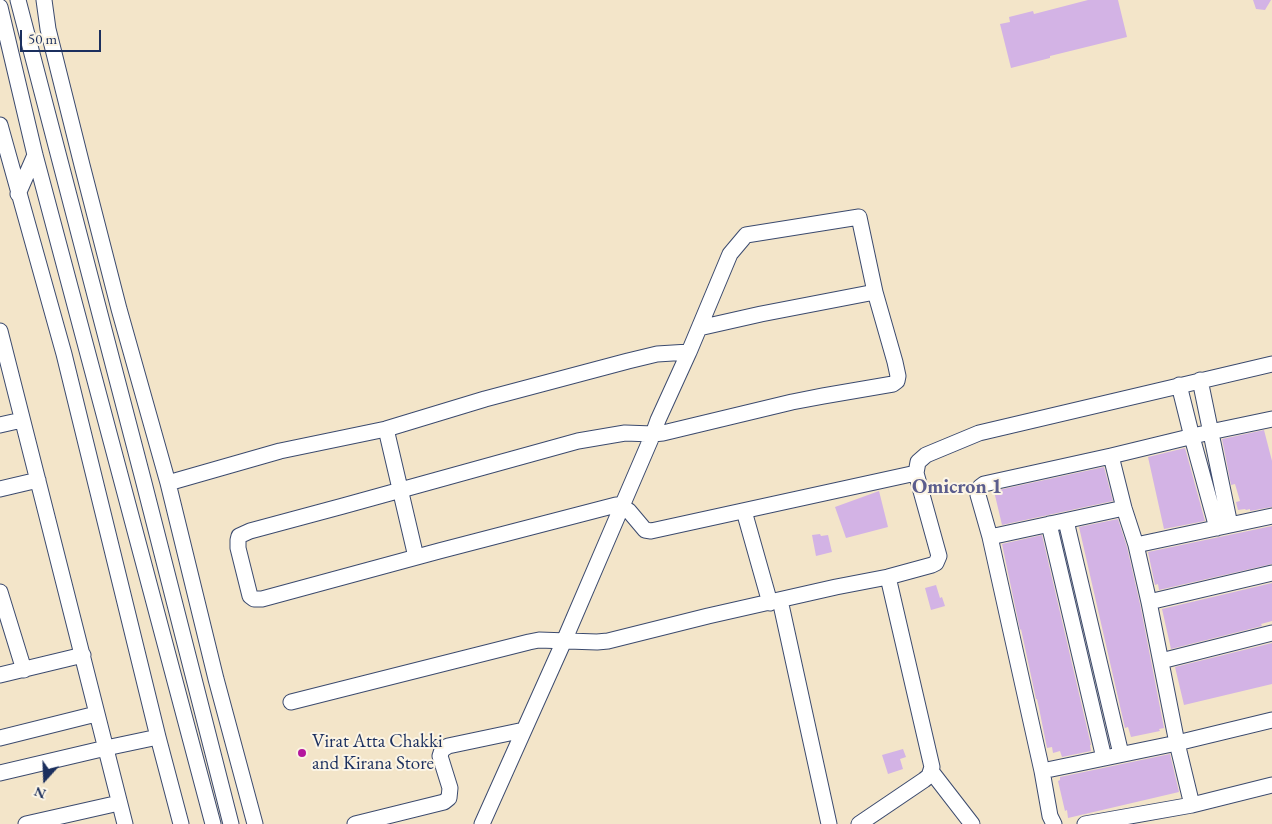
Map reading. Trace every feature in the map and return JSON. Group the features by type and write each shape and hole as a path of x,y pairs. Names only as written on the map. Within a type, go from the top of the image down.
{"street":[{"path":"18,0 231,824"},
{"path":"44,0 48,30 82,165 119,309 168,482 214,670 255,824"},
{"path":"0,7 35,155 213,824"},
{"path":"0,125 64,354 181,824"},
{"path":"18,194 35,155"},
{"path":"62,170 82,165"},
{"path":"482,824 564,641 622,506 653,434 658,420 689,352 730,254 746,235 859,216 875,292 898,376 897,381 893,384 808,399 663,433 653,434 625,433 578,441 243,533 239,536 238,548 250,596 254,599 262,599 616,505 622,506 629,511 645,530 651,532 916,472"},
{"path":"699,328 875,292"},
{"path":"0,331 125,824"},
{"path":"168,482 280,452 386,429 485,399 603,367 657,354 689,352"},
{"path":"291,702 529,642 539,640 608,641 708,616 932,566 938,560 938,550 916,472 918,462 926,455 979,433 1272,364"},
{"path":"1200,380 1224,527"},
{"path":"1179,385 1192,437 1224,527"},
{"path":"1054,824 1050,816 1042,770 990,537 978,494 980,487 984,484 1272,419"},
{"path":"0,425 22,420"},
{"path":"386,429 416,557"},
{"path":"1111,456 1124,508 1136,545 1192,805"},
{"path":"0,489 38,480"},
{"path":"990,537 1124,508"},
{"path":"744,511 775,601 829,824"},
{"path":"1136,545 1272,516"},
{"path":"1066,521 1121,754"},
{"path":"1049,524 1104,758"},
{"path":"1149,602 1272,573"},
{"path":"859,824 924,780 929,776 932,767 888,577"},
{"path":"0,592 24,670"},
{"path":"1162,661 1272,634"},
{"path":"0,675 83,655"},
{"path":"0,738 96,714"},
{"path":"1042,770 1272,720"},
{"path":"355,824 444,802 449,798 450,788 440,756 442,750 448,746 524,730"},
{"path":"0,774 158,737"},
{"path":"931,771 972,824"},
{"path":"1085,824 1192,805 1272,785"},
{"path":"35,823 119,803"}],"building":[{"path":"1088,0 1118,0 1127,37 1050,56 1050,58 1011,68 1000,24 1010,22 1009,17 1033,11 1034,14"},
{"path":"1253,0 1271,0 1265,10 1256,9"},
{"path":"1264,430 1272,461 1272,507 1250,511 1250,509 1238,510 1236,502 1240,501 1235,484 1231,485 1222,439"},
{"path":"1185,448 1205,521 1164,529 1148,457"},
{"path":"1104,467 1113,501 1002,525 994,491"},
{"path":"879,491 888,527 846,538 835,507"},
{"path":"1118,519 1127,547 1140,604 1164,728 1159,729 1160,731 1131,737 1128,727 1125,728 1079,527"},
{"path":"1272,526 1272,564 1159,590 1158,584 1155,585 1148,552"},
{"path":"820,534 821,536 828,535 832,552 816,556 812,535"},
{"path":"1042,535 1091,745 1091,751 1062,757 1060,751 1053,753 1052,747 1047,748 1002,544"},
{"path":"1272,583 1272,621 1261,624 1262,626 1171,649 1162,609"},
{"path":"936,585 945,606 931,610 925,588"},
{"path":"1272,643 1272,684 1184,705 1175,667"},
{"path":"903,749 906,757 900,759 903,769 888,774 882,755"},
{"path":"1170,754 1179,792 1068,818 1058,781 1060,777"}],"place":[{"name":"Virat Atta Chakki and Kirana Store","path":"302,753"}],"district":[{"name":"Omicron 1","path":"957,488"}]}
